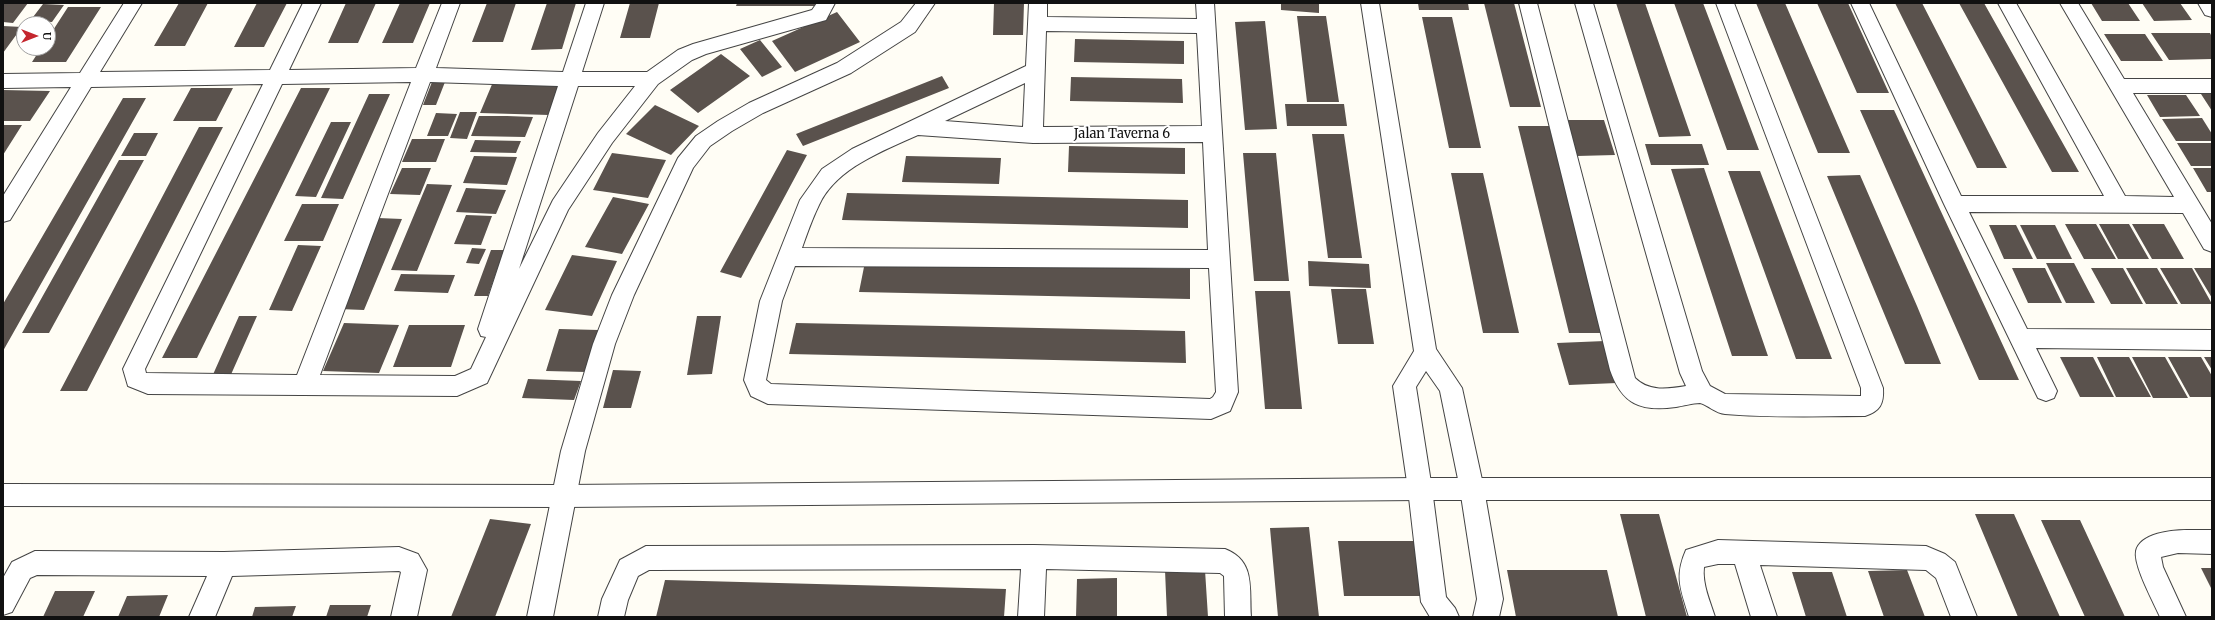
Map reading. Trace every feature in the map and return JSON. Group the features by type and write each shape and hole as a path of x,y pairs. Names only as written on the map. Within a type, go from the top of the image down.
{"street":[{"path":"3,214 133,3"},
{"path":"312,3 274,78 134,369 136,379 148,384 304,386 457,386 471,381 478,376 560,206 605,138 651,79 685,55 700,49 819,15 826,3"},
{"path":"304,386 451,3"},
{"path":"471,381 595,3"},
{"path":"540,617 573,451 604,344 623,295 685,164 703,141 725,126 756,108 844,68 908,27 926,3"},
{"path":"1033,135 1038,3"},
{"path":"1035,70 859,154 829,175 810,200 771,301 755,380 759,389 768,394 1211,409 1222,404 1226,392 1205,3"},
{"path":"1370,3 1425,352 1451,388 1472,489 1490,600 1486,617"},
{"path":"1528,3 1621,370 1627,385 1641,396 1668,398 1702,393"},
{"path":"1584,3 1691,373 1702,393 1722,404 1864,406 1872,400 1872,388 1725,3"},
{"path":"1860,3 1954,204 2046,392"},
{"path":"2007,3 2119,204"},
{"path":"2069,3 2212,243"},
{"path":"2207,3 2212,10"},
{"path":"1038,24 1206,26"},
{"path":"3,81 87,78 274,78 423,75 571,79 651,79"},
{"path":"2118,86 2212,86"},
{"name":"Jalan Taverna 6","path":"915,127 1033,135 1211,134"},
{"path":"1954,204 2189,205"},
{"path":"787,257 1220,259"},
{"path":"2019,338 2212,340"},
{"path":"1425,352 1404,386 1420,489 1434,602 1446,617"},
{"path":"3,495 564,496 1420,489 2212,489"},
{"path":"2172,617 2151,567 2148,552 2156,545 2171,542 2212,542"},
{"path":"1702,617 1690,576 1691,565 1695,558 1718,552 1926,558 1936,562 1946,570 1964,617"},
{"path":"1744,552 1764,617"},
{"path":"1031,617 1034,557"},
{"path":"611,617 615,600 628,568 646,558 1034,557 1225,561 1236,571 1238,617"},
{"path":"3,602 21,570 34,563 224,564 399,559 409,562 414,570 404,617"},
{"path":"202,617 224,564"}],"building":[{"path":"3,3 28,3 18,16 16,16 13,23 3,22"},
{"path":"179,3 208,3 185,46 154,46"},
{"path":"257,3 287,3 264,47 234,47"},
{"path":"346,3 376,3 358,43 328,43"},
{"path":"400,3 430,3 413,43 382,43"},
{"path":"487,3 516,3 503,42 472,42"},
{"path":"547,3 576,3 562,49 531,50"},
{"path":"630,3 659,3 650,38 620,38"},
{"path":"670,3 724,3 670,4"},
{"path":"737,3 816,3 815,6 736,6"},
{"path":"994,3 1024,3 1023,35 993,35"},
{"path":"1281,3 1319,3 1319,13 1281,10"},
{"path":"1418,3 1468,3 1469,10 1419,10"},
{"path":"1484,3 1514,3 1541,107 1510,107"},
{"path":"1616,3 1645,3 1691,136 1659,137"},
{"path":"1674,3 1703,3 1759,150 1727,150"},
{"path":"1756,3 1785,3 1850,153 1818,153"},
{"path":"1817,3 1848,3 1889,93 1857,93"},
{"path":"1895,3 1922,3 2007,168 1977,168"},
{"path":"1959,3 1984,3 2079,172 2052,172"},
{"path":"2091,3 2128,3 2140,21 2102,21"},
{"path":"2142,3 2180,3 2192,20 2154,21"},
{"path":"43,4 64,5 56,16 34,16"},
{"path":"68,7 101,7 66,62 32,62 36,56 56,56 56,26"},
{"path":"837,12 860,42 795,72 772,41"},
{"path":"1297,16 1326,16 1339,102 1307,102"},
{"path":"1422,17 1452,17 1481,148 1449,148"},
{"path":"1265,21 1277,129 1245,130 1235,22"},
{"path":"3,26 16,27 16,35 3,53"},
{"path":"2151,33 2210,33 2212,37 2212,59 2169,60"},
{"path":"2104,34 2145,34 2163,61 2121,61"},
{"path":"1075,39 1184,41 1184,64 1074,62"},
{"path":"760,40 782,67 762,77 740,49"},
{"path":"721,54 750,76 698,113 670,90"},
{"path":"942,76 949,88 803,146 796,134"},
{"path":"1071,77 1182,79 1183,103 1070,101"},
{"path":"432,82 445,82 436,105 423,105"},
{"path":"493,82 560,84 549,115 480,113"},
{"path":"191,88 233,88 216,121 173,121"},
{"path":"301,88 330,88 197,358 162,358"},
{"path":"3,90 50,91 30,121 3,121"},
{"path":"369,94 390,94 343,199 321,198"},
{"path":"2201,94 2212,94 2212,111"},
{"path":"2147,95 2186,95 2200,116 2160,117"},
{"path":"123,98 146,98 3,351 3,304"},
{"path":"1285,104 1344,104 1347,126 1287,126"},
{"path":"655,105 699,126 671,155 626,134"},
{"path":"1860,110 1894,110 2019,380 1979,380"},
{"path":"460,112 477,112 467,139 450,138"},
{"path":"436,113 457,114 448,136 427,136"},
{"path":"479,116 533,117 525,137 471,136"},
{"path":"2202,118 2212,134 2212,141 2176,141 2162,119"},
{"path":"1566,120 1604,120 1615,155 1577,156"},
{"path":"331,122 351,122 316,197 295,196"},
{"path":"3,125 22,125 3,155"},
{"path":"1518,126 1549,126 1604,333 1569,333"},
{"path":"199,127 223,127 87,391 60,391"},
{"path":"134,133 158,133 146,156 121,156"},
{"path":"1312,134 1344,134 1362,258 1328,258"},
{"path":"412,139 445,139 436,162 402,162"},
{"path":"475,140 521,141 516,153 470,152"},
{"path":"2177,143 2212,143 2212,166 2191,166"},
{"path":"1645,144 1702,144 1709,165 1651,165"},
{"path":"1069,146 1185,148 1185,174 1068,172"},
{"path":"787,150 807,155 741,278 720,272"},
{"path":"612,153 666,160 648,198 593,190"},
{"path":"1243,153 1276,153 1289,281 1254,281"},
{"path":"474,156 517,157 507,185 463,183"},
{"path":"906,156 1001,158 999,184 902,182"},
{"path":"119,160 144,160 49,333 22,333"},
{"path":"402,168 431,168 420,195 390,194"},
{"path":"1704,168 1768,356 1732,356 1671,169"},
{"path":"2193,168 2212,168 2212,192 2207,192"},
{"path":"1728,171 1760,171 1832,359 1796,359"},
{"path":"1451,173 1483,173 1519,333 1483,333"},
{"path":"1860,175 1941,364 1905,364 1827,176"},
{"path":"427,184 452,185 417,271 391,270"},
{"path":"466,188 506,190 496,214 456,212"},
{"path":"847,193 1188,200 1188,228 842,220"},
{"path":"613,197 649,204 622,254 585,247"},
{"path":"302,204 339,204 323,241 284,241"},
{"path":"466,215 492,216 481,245 454,244"},
{"path":"378,218 402,219 364,310 339,309"},
{"path":"2065,224 2096,224 2116,259 2084,259"},
{"path":"2099,224 2129,224 2149,259 2118,259"},
{"path":"2132,224 2164,224 2184,259 2152,259"},
{"path":"1989,225 2016,225 2033,259 2004,259"},
{"path":"2020,225 2055,225 2072,259 2037,259"},
{"path":"298,245 321,246 292,311 269,310"},
{"path":"472,248 486,249 479,264 466,263"},
{"path":"491,250 504,250 488,296 474,296"},
{"path":"572,255 617,261 592,316 545,310"},
{"path":"1308,261 1369,264 1371,288 1309,286"},
{"path":"865,262 1190,269 1190,299 859,292"},
{"path":"2046,263 2074,263 2095,303 2066,303"},
{"path":"2012,268 2045,268 2062,303 2028,303"},
{"path":"2091,268 2123,268 2143,304 2111,304"},
{"path":"2126,268 2157,268 2178,304 2146,304"},
{"path":"2160,268 2192,268 2212,304 2181,304"},
{"path":"2194,268 2212,268 2212,298"},
{"path":"401,274 455,275 448,293 394,291"},
{"path":"1331,289 1366,289 1374,344 1338,344"},
{"path":"1255,291 1290,291 1302,409 1265,409"},
{"path":"239,316 257,316 229,379 211,379"},
{"path":"697,316 721,316 712,374 687,375"},
{"path":"344,323 399,325 379,373 323,371"},
{"path":"796,323 1185,331 1186,363 789,354"},
{"path":"409,325 465,325 451,367 393,367"},
{"path":"559,329 599,330 586,372 546,371"},
{"path":"1605,341 1617,383 1569,385 1557,343"},
{"path":"2060,357 2093,357 2114,397 2080,397"},
{"path":"2097,357 2129,357 2151,397 2116,397"},
{"path":"2132,357 2165,357 2188,398 2153,398"},
{"path":"2168,357 2201,357 2212,376 2212,397 2190,397"},
{"path":"2204,357 2212,357 2212,370"},
{"path":"613,370 641,371 631,408 603,408"},
{"path":"528,379 581,381 574,400 522,398"},
{"path":"1620,514 1659,514 1687,617 1646,617"},
{"path":"1975,514 2014,514 2060,617 2018,617"},
{"path":"490,519 531,524 495,617 451,617"},
{"path":"2041,520 2080,520 2125,617 2085,617"},
{"path":"1309,527 1319,617 1278,617 1270,528"},
{"path":"1338,541 1416,541 1424,596 1344,596"},
{"path":"2201,568 2212,568 2212,590"},
{"path":"1165,570 1205,570 1208,617 1167,617"},
{"path":"1507,570 1607,570 1618,617 1516,617"},
{"path":"1907,570 1925,617 1884,617 1868,571"},
{"path":"1792,572 1832,572 1847,617 1806,617"},
{"path":"1117,578 1117,617 1076,617 1077,579"},
{"path":"665,580 1006,589 1004,617 656,617"},
{"path":"55,591 95,591 83,617 43,617"},
{"path":"168,595 159,617 118,617 127,596"},
{"path":"330,605 371,605 367,617 326,617"},
{"path":"296,606 292,617 252,617 255,607"}]}
